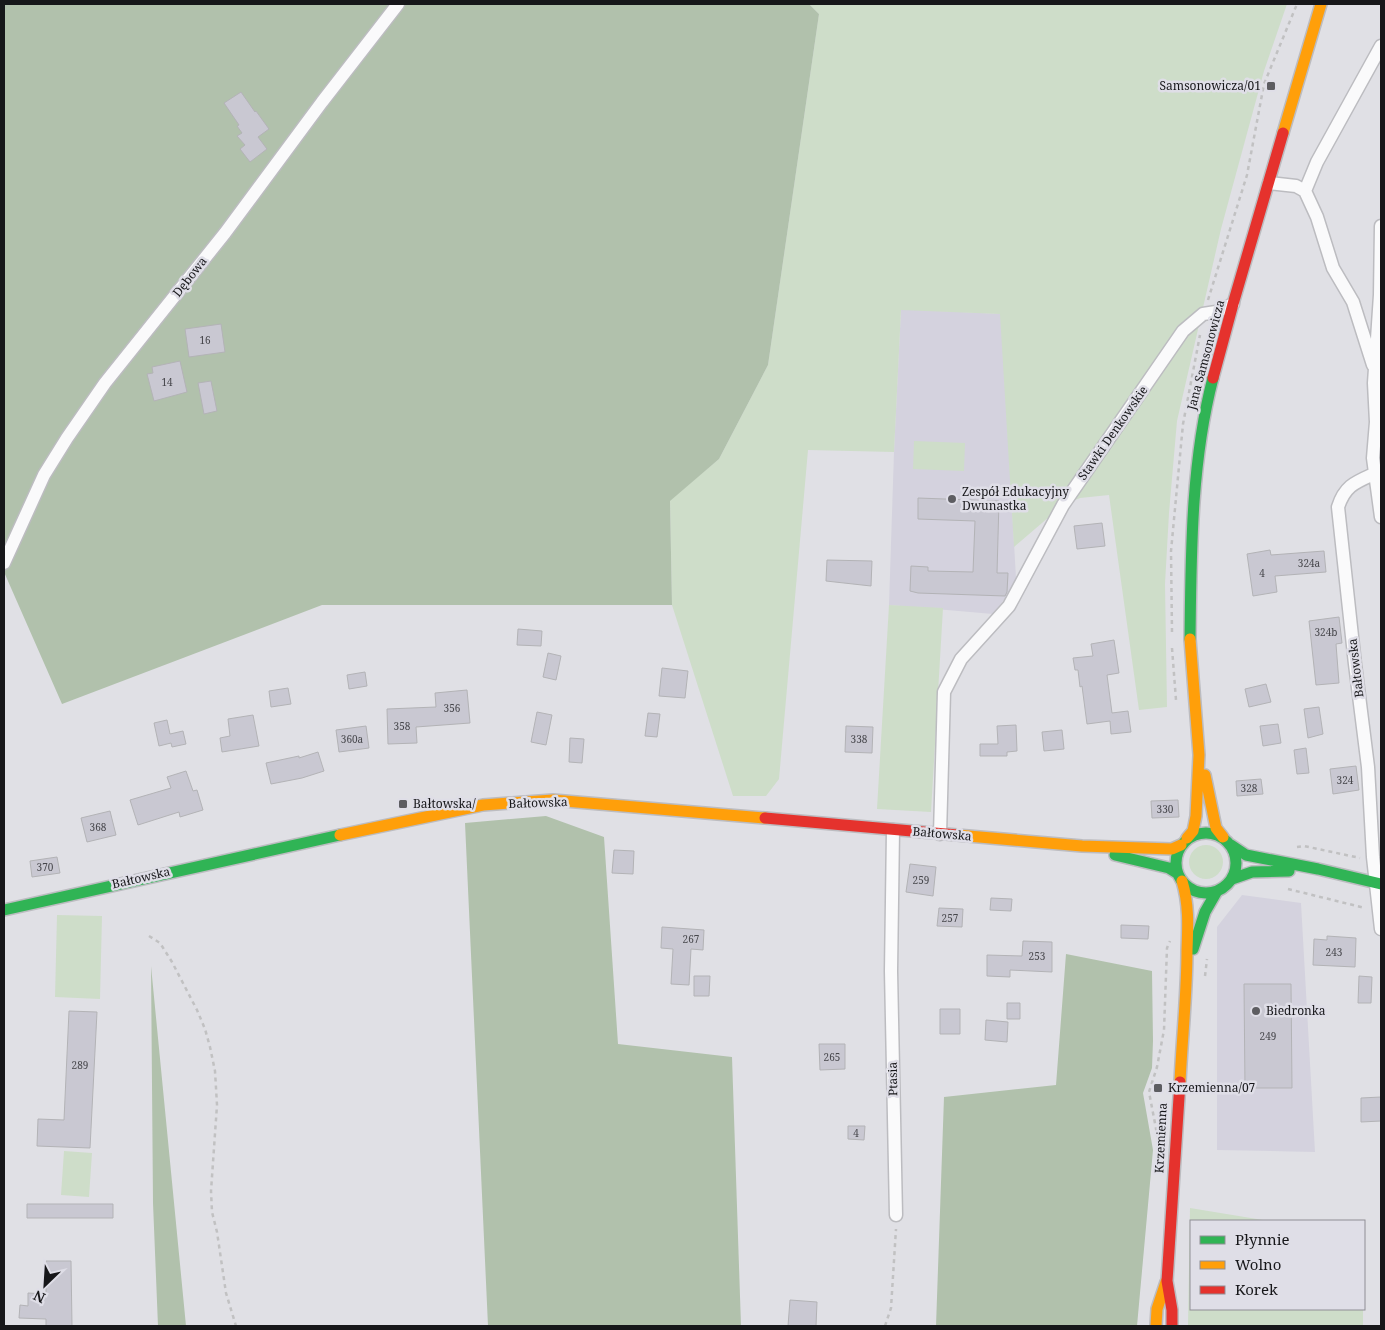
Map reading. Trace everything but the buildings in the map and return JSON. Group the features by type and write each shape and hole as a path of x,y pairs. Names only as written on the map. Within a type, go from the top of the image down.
{"main road":[{"name":"Jana Samsonowicza","path":"1184,842 1193,831 1196,816 1199,755 1190,644 1191,542 1204,414 1233,304 1321,4"},
{"name":"Jana Samsonowicza","path":"1199,755 1216,828 1227,841"},
{"name":"Bałtowska","path":"4,910 381,825 484,805 553,800 1082,846 1172,850 1184,842"},
{"path":"1318,869 1248,873 1236,876 1217,891 1207,893 1189,888 1180,877 1176,863 1177,854 1184,842 1196,834 1205,832 1214,833 1246,855 1318,869 1379,884"},
{"path":"1227,841 1234,852 1236,861 1236,870 1232,879"},
{"name":"Bałtowska","path":"1082,846 1169,868 1180,877"},
{"name":"Krzemienna","path":"1172,1326 1172,1310 1167,1281 1187,966 1188,907 1187,897 1180,877"},
{"name":"Krzemienna","path":"1187,966 1205,911 1217,891"},
{"name":"Krzemienna","path":"1156,1326 1157,1309 1167,1281"}],"street":[{"name":"Dębowa","path":"4,563 44,475 105,384 225,233 322,102 398,4"},
{"path":"1305,191 1317,162 1381,46"},
{"path":"1269,183 1296,186 1305,191 1317,216 1333,268 1353,302 1372,363 1376,422 1373,458 1381,517"},
{"path":"1374,383 1380,295 1381,226"},
{"name":"Stawki Denkowskie","path":"940,834 944,692 961,659 1009,606 1063,505 1183,330 1203,314 1216,312 1233,304"},
{"name":"Bałtowska","path":"1376,473 1350,486 1342,495 1338,507 1368,767 1373,860 1379,884 1381,929"},
{"name":"Ptasia","path":"893,830 891,971 896,1215"}],"path":[{"path":"1285,888 1380,911"},
{"path":"149,936 160,942 172,962 197,1010 210,1047 215,1071 217,1105 211,1191 212,1212 217,1232 226,1293 236,1326"},
{"path":"1158,1143 1149,1092 1157,1067 1164,1030 1167,948 1170,939"},
{"path":"885,1326 891,1308 896,1215"}],"shaded area":[{"name":"Zespół Edukacyjny Dwunastka","path":"901,309 1001,314 1016,578 1007,596 993,614 889,605"},
{"path":"1242,895 1301,903 1315,1152 1217,1150 1217,927"}],"green space":[{"path":"4,4 809,4 819,14 768,365 719,459 670,501 672,605 322,605 62,704 4,572"},
{"path":"809,4 1287,4 1264,71 1221,229 1177,421 1165,584 1167,707 1139,710 1109,495 1080,498 1063,505 1014,547 1000,314 901,310 894,452 808,450 779,779 766,796 733,796 672,605 670,500 719,459 768,365 819,14"},
{"path":"914,441 965,443 964,471 913,469"},
{"path":"889,605 943,608 931,812 877,809"},
{"path":"546,816 604,837 618,1044 732,1057 741,1326 488,1326 465,823"},
{"path":"1206,845 1218,850 1223,862 1218,874 1206,879 1194,874 1189,862 1194,850"},
{"path":"57,915 102,916 100,999 55,997"},
{"path":"1066,954 1152,971 1152,1068 1143,1093 1153,1150 1137,1326 936,1326 944,1097 1056,1085"},
{"path":"151,966 186,1326 158,1326 153,1203"},
{"path":"64,1151 92,1153 89,1197 61,1195"},
{"path":"1190,1208 1263,1220 1190,1220 1190,1310 1363,1310 1363,1326 1188,1326"}],"traffic: fast":[{"path":"1190,639 1192,541 1196,475 1200,442 1213,378"},
{"path":"1200,833 1212,833 1223,838 1231,846 1236,857 1236,863 1234,875 1223,888 1212,893 1200,893 1189,888 1181,880 1176,869 1176,857 1181,846 1189,838 1200,833"},
{"path":"4,910 340,835"},
{"path":"1231,845 1246,855 1381,884"},
{"path":"1115,855 1169,868 1177,873"},
{"path":"1232,879 1252,872 1289,871"},
{"path":"1193,949 1205,912 1217,891"}],"traffic: slow":[{"path":"1283,133 1321,4"},
{"path":"1187,838 1193,831 1196,816 1199,755 1190,639"},
{"path":"1205,775 1216,828 1223,837"},
{"path":"340,835 483,805 553,800 765,818"},
{"path":"957,835 1082,846 1172,849 1181,845"},
{"path":"1180,1082 1188,932 1187,907 1182,881"},
{"path":"1156,1326 1157,1309 1166,1282"}],"traffic: jam":[{"path":"1213,378 1283,133"},
{"path":"765,818 957,835"},
{"path":"1172,1326 1172,1310 1167,1281 1180,1082"}],"place":[{"name":"Samsonowicza/01","path":"1271,86"},
{"name":"Zespół Edukacyjny Dwunastka","path":"952,499"},
{"name":"Bałtowska/","path":"403,804"},
{"name":"Biedronka","path":"1256,1011"},
{"name":"Krzemienna/07","path":"1158,1088"}]}
